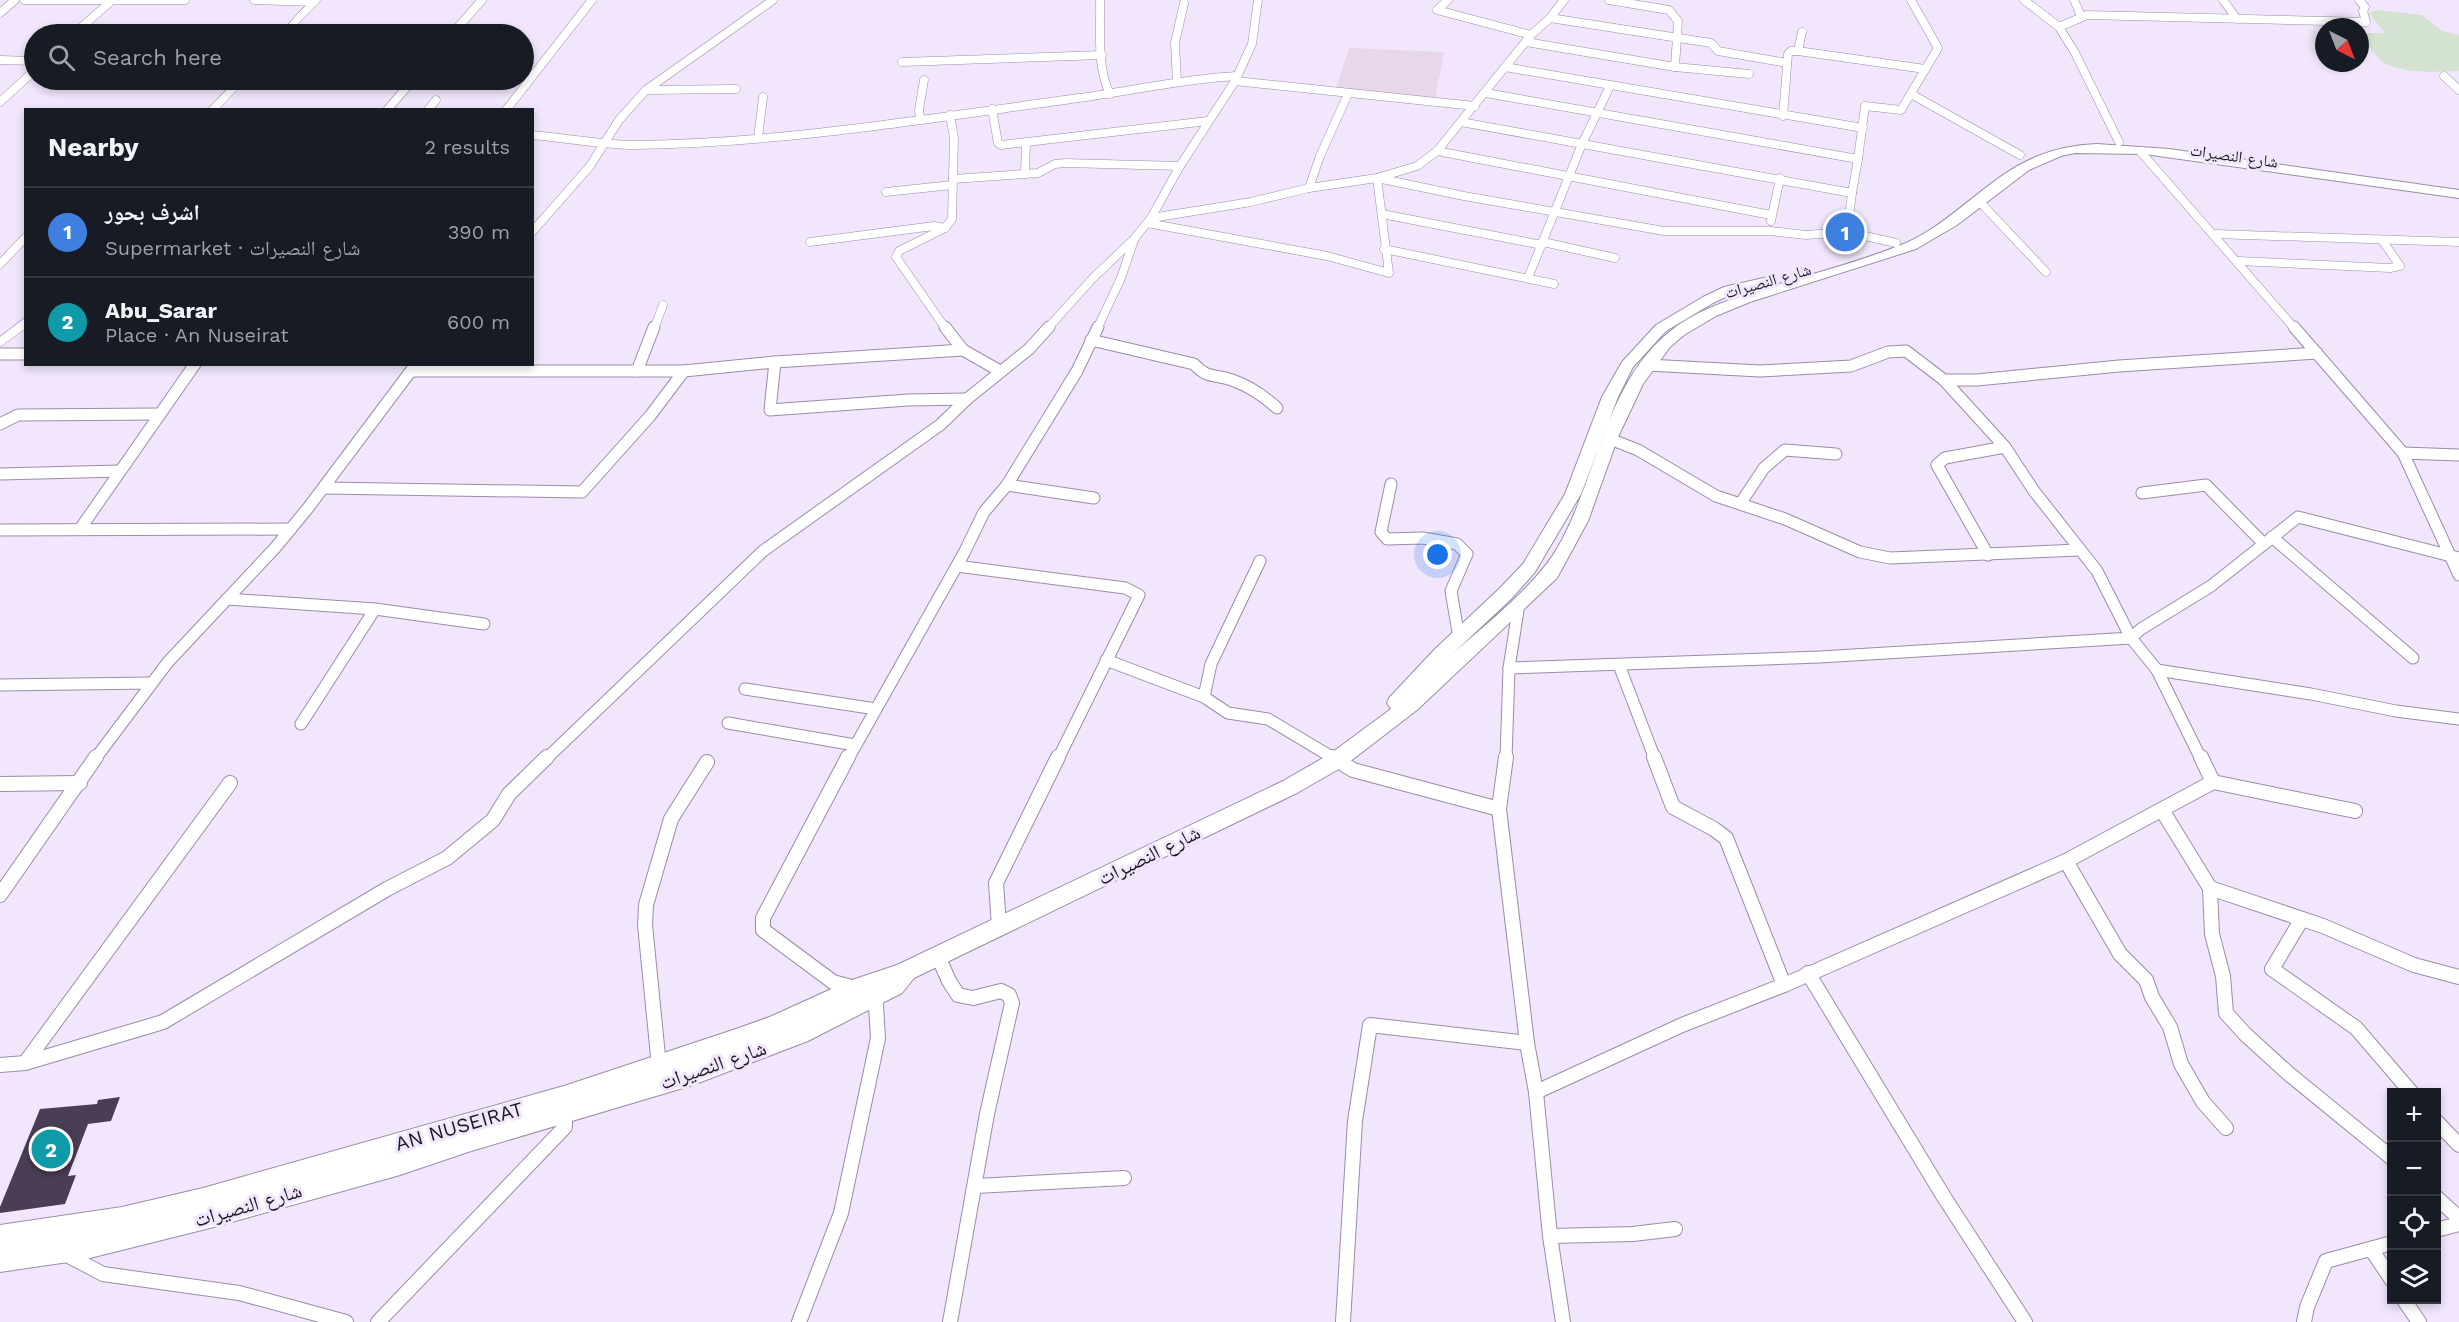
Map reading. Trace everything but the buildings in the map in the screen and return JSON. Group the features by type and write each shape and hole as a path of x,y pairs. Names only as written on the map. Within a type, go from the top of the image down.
{"main road":[{"name":"شارع النصيرات","path":"1372,734 1396,703 1529,568 1573,494 1610,397 1627,365 1661,328 1708,300 1729,290 1780,278 1896,243 1928,227 2020,155 2036,147 2060,141 2119,142 2459,186"},
{"name":"شارع النصيرات","path":"0,1260 93,1245 210,1216 565,1105 740,1058 800,1034 869,989 894,986 906,971 1290,787 1337,760 1410,705 1551,573 1567,550 1620,411 1653,356 1689,323 1720,307 1901,251 1937,233 2031,162 2060,152 2084,148 2140,151 2459,194"},
{"name":"AN NUSEIRAT","path":"0,1237 122,1219 203,1200 462,1124 565,1105 659,1066 777,1025 869,989"}],"street":[{"path":"0,13 15,0"},
{"path":"24,0 110,2 185,0"},
{"path":"254,0 315,1"},
{"path":"461,24 482,0"},
{"path":"534,74 592,0"},
{"path":"534,230 590,166 604,141 646,90 773,0"},
{"path":"1100,0 1104,78 1110,94"},
{"path":"0,1065 24,1063 163,1022 387,889 447,858 493,820 509,794 763,551 940,425 967,399 1029,350 1093,278 1134,239 1149,221 1180,166 1236,78 1252,44 1258,0"},
{"path":"1446,0 1437,10 1528,38 1675,67 1749,74"},
{"path":"1149,221 1251,202 1309,188 1377,178 1417,166 1437,151 1528,38 1550,18 1564,0"},
{"path":"1609,0 1669,10 1678,21 1675,67"},
{"path":"1847,232 1865,106 1901,110 1938,48 1910,0"},
{"path":"2024,0 2059,27 2074,51 2119,142"},
{"path":"2074,0 2081,16"},
{"path":"2223,0 2237,19"},
{"path":"2059,27 2081,16 2366,22 2363,11 2365,7 2359,0"},
{"path":"293,24 315,1"},
{"path":"85,24 110,2"},
{"path":"1177,82 1176,43 1184,3"},
{"path":"1550,18 1711,43 1718,51 1787,63"},
{"path":"1798,51 1802,32"},
{"path":"1783,116 1788,54 1791,51 1924,69"},
{"path":"902,62 1102,55"},
{"path":"0,60 24,61"},
{"path":"1505,67 1863,128"},
{"path":"2444,76 2459,90"},
{"path":"534,135 634,145 758,138 866,127 1110,94 1177,82 1236,78 1348,94 1475,106"},
{"path":"0,102 24,80"},
{"path":"920,118 919,110 924,80"},
{"path":"1528,278 1582,144 1610,86"},
{"path":"646,90 736,89"},
{"path":"214,108 231,90"},
{"path":"389,108 404,90"},
{"path":"508,108 522,90"},
{"path":"1486,93 1858,159"},
{"path":"1309,188 1320,156 1348,94"},
{"path":"1911,94 2020,155"},
{"path":"758,138 763,97"},
{"path":"430,108 436,100"},
{"path":"992,109 998,142 1001,145 1208,121"},
{"path":"950,115 954,138 952,219 945,228 899,251 896,256 930,309 963,350 1000,372"},
{"path":"1461,122 1780,178 1852,193"},
{"path":"1025,174 1026,143"},
{"path":"1437,151 1771,215"},
{"path":"2140,151 2215,234 2403,453 2454,556 2459,575"},
{"path":"886,192 1038,173 1055,164 1065,163 1180,166"},
{"path":"1377,178 1664,231 1770,231 1806,235 1847,232 1896,243"},
{"path":"1149,221 1326,256 1389,273 1384,249 1377,178"},
{"path":"1770,231 1771,215 1780,178"},
{"path":"1979,201 2046,272"},
{"path":"1382,214 1615,258"},
{"path":"810,242 934,226 945,228"},
{"path":"2215,234 2459,242"},
{"path":"0,264 24,239"},
{"path":"799,1322 841,1213 878,1038 869,989 833,982 769,936 763,930 763,918 855,745 957,566 984,512 1006,485 1077,371 1128,260 1134,239"},
{"path":"2238,261 2397,268 2400,266 2382,240"},
{"path":"1384,249 1554,284"},
{"path":"637,371 663,305"},
{"path":"0,343 24,323"},
{"path":"1091,340 1194,364 1203,374 1215,375 1265,396 1277,408"},
{"path":"0,895 151,683 194,631 227,599 291,529 325,488 413,368 684,371 775,362 963,350"},
{"path":"1647,365 1760,371 1840,367 1851,366 1888,352 1906,351 1944,380 2005,447 2034,491 2097,571 2132,638 2157,670 2213,782"},
{"path":"1944,380 1977,380 2119,366 2317,352"},
{"path":"0,354 24,354"},
{"path":"775,362 770,410 908,400 967,399"},
{"path":"80,529 194,366"},
{"path":"325,488 582,492 650,416 684,371"},
{"path":"0,424 18,415 160,414"},
{"path":"1610,439 1638,450 1716,496 1785,519 1860,552 1890,558 2079,550"},
{"path":"1988,555 1937,465 1945,458 2005,447"},
{"path":"1740,504 1764,468 1785,450 1836,454"},
{"path":"2403,453 2459,455"},
{"path":"0,474 120,471"},
{"path":"1391,484 1381,532 1387,539 1423,538 1456,544 1467,554 1451,591 1459,638"},
{"path":"2142,494 2206,484 2268,541 2413,658"},
{"path":"1006,485 1094,498"},
{"path":"1509,668 1942,652 2132,638 2141,629 2211,586 2298,517 2454,556"},
{"path":"0,530 291,529"},
{"path":"1204,697 1211,664 1260,561"},
{"path":"957,566 1125,588 1139,595 996,883 999,926"},
{"path":"227,599 375,609 484,624"},
{"path":"1519,604 1509,668 1508,745 1499,809 1527,1043 1536,1092 1550,1236 1563,1322"},
{"path":"302,724 375,609"},
{"path":"1106,660 1204,697 1228,713 1268,719 1353,770 1499,809"},
{"path":"1619,665 1673,807 1716,828 1726,838 1784,985"},
{"path":"2157,670 2311,694 2396,711 2459,719"},
{"path":"0,685 151,683"},
{"path":"746,689 876,709"},
{"path":"728,723 855,745"},
{"path":"659,1066 645,925 646,905 671,819 707,762"},
{"path":"1536,1092 1682,1025 1784,985 1808,972 2067,861 2213,782 2355,811"},
{"path":"0,784 80,783"},
{"path":"24,1063 230,783"},
{"path":"2162,810 2210,888 2212,934 2223,976 2226,1013 2289,1074 2387,1155"},
{"path":"2067,861 2120,954 2146,980 2152,997 2170,1027 2181,1064 2203,1101 2226,1128"},
{"path":"2210,888 2302,919 2414,965 2459,977"},
{"path":"2302,919 2272,969 2356,1028 2408,1088"},
{"path":"938,956 956,996 963,999 975,999 1001,992 1009,995 1012,1003 987,1114 950,1322"},
{"path":"1808,972 1944,1197 2025,1322"},
{"path":"1343,1322 1355,1121 1370,1025 1527,1043"},
{"path":"378,1322 565,1127 565,1105"},
{"path":"2441,1126 2459,1145"},
{"path":"976,1185 1124,1178"},
{"path":"2441,1202 2459,1218"},
{"path":"2441,1229 2459,1224"},
{"path":"1550,1236 1633,1234 1675,1229"},
{"path":"45,1230 59,1251 103,1274 239,1293 346,1322"},
{"path":"2304,1322 2307,1307 2326,1261 2387,1244"},
{"path":"2371,1249 2387,1274"},
{"path":"2407,1304 2419,1322"}],"shaded area":[{"path":"1349,48 1444,52 1435,99 1336,89"}],"green space":[{"path":"2377,10 2422,15 2442,31 2459,35 2459,71 2431,72 2400,69 2383,62 2369,46 2369,33 2385,33 2369,13"}],"place":[{"name":"اشرف بحور","path":"1845,232"},
{"name":"Abu_Sarar","path":"51,1149"}]}
